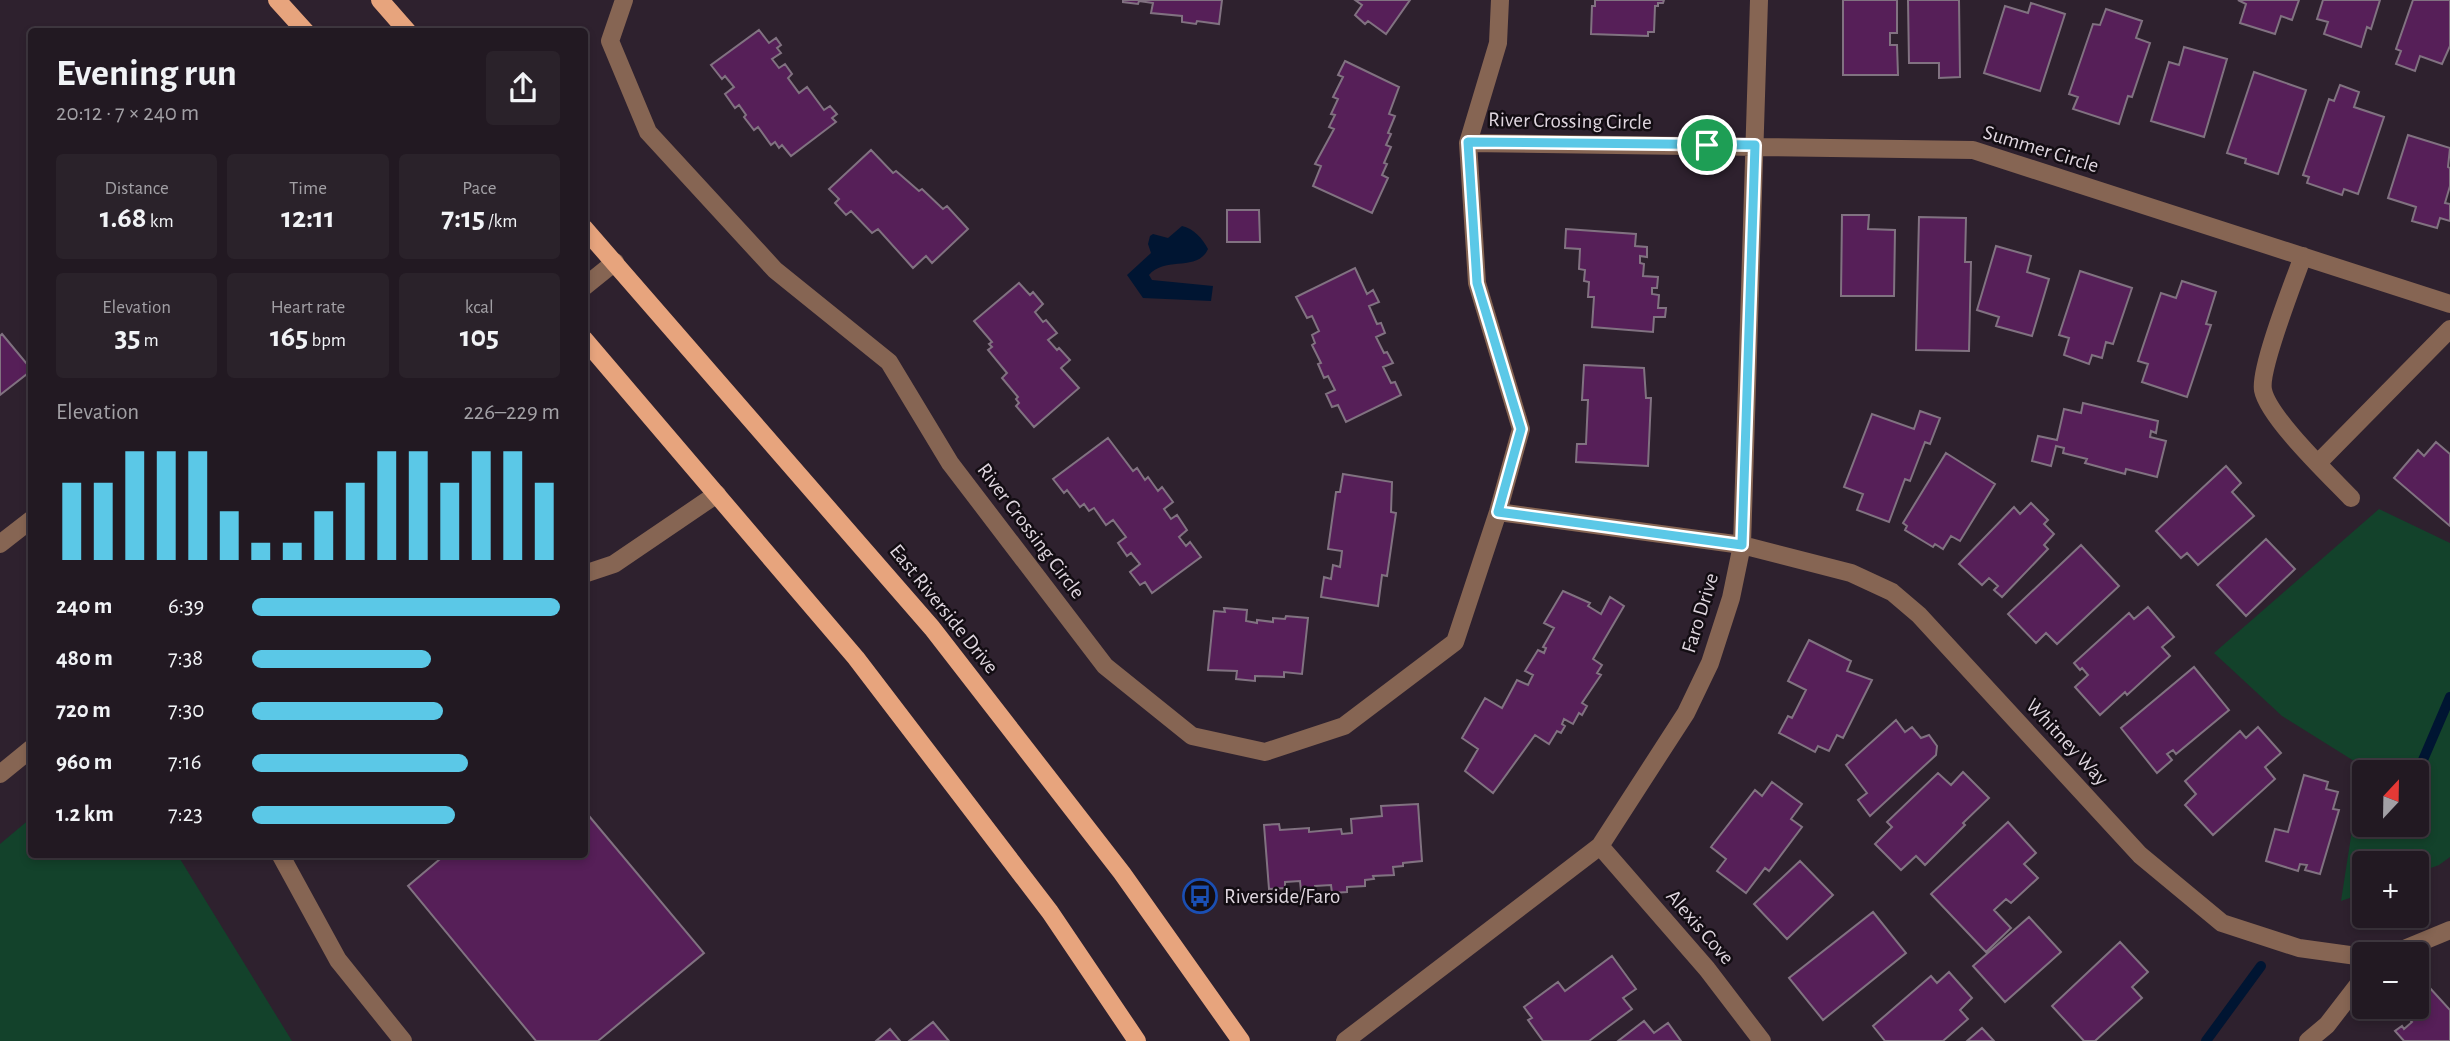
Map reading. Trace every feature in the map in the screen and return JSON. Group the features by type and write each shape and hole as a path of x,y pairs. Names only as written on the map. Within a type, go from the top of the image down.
{"main road":[{"path":"277,0 302,28"},
{"path":"380,0 404,28"},
{"name":"East Riverside Drive","path":"588,232 932,628 1122,873 1241,1041"},
{"path":"588,344 856,658 1050,912 1137,1041"}],"street":[{"name":"River Crossing Circle","path":"624,0 610,41 648,132 775,270 890,362 950,463 1105,666 1192,736 1265,752 1344,726 1455,642 1498,512 1521,429 1477,283 1468,142 1498,43 1500,0"},
{"name":"Faro Drive","path":"1345,1041 1600,846 1692,701 1714,650 1731,598 1742,545 1759,0"},
{"name":"River Crossing Circle","path":"1468,142 1755,145"},
{"name":"Summer Circle","path":"1755,145 1973,150 2450,304"},
{"path":"2303,256 2268,356 2263,389 2278,419 2351,498"},
{"path":"588,284 615,262"},
{"path":"2318,463 2450,329"},
{"path":"588,573 614,564 717,494"},
{"path":"1498,512 1742,545"},
{"path":"0,544 28,522"},
{"name":"Whitney Way","path":"1742,545 1852,573 1892,592 1919,615 2140,855 2222,923 2299,947 2352,955"},
{"path":"0,774 28,751"},
{"name":"Alexis Cove","path":"1600,846 1707,968 1762,1041"},
{"path":"282,858 338,960 403,1041"},
{"path":"2421,942 2450,930"},
{"path":"2308,1041 2327,1025 2352,993"}],"green space":[{"path":"2379,509 2450,543 2450,857 2429,869 2429,851 2352,851 2352,897 2341,901 2352,830 2352,837 2429,837 2429,760 2352,760 2282,716 2214,653"},
{"path":"28,821 28,858 179,858 292,1041 0,1041 0,844"}],"water":[{"path":"1182,226 1197,234 1208,249 1197,260 1164,266 1149,275 1152,280 1213,286 1211,301 1143,298 1127,275 1151,253 1148,244 1150,236 1153,234 1168,238"}],"building":[{"path":"1123,0 1222,0 1219,24 1197,21 1196,24 1182,22 1182,16 1151,13 1153,3 1139,1 1138,4"},
{"path":"1355,0 1410,0 1386,34 1368,21 1365,24 1355,15 1362,5"},
{"path":"1595,0 1664,0 1655,6 1654,32 1648,32 1648,36 1591,34 1592,6 1595,6"},
{"path":"1843,0 1897,0 1897,33 1890,33 1890,45 1897,45 1898,75 1843,75"},
{"path":"1908,0 1959,0 1960,77 1939,78 1939,63 1909,63"},
{"path":"2238,0 2299,0 2292,20 2281,16 2275,34 2240,23 2246,4"},
{"path":"2323,0 2380,0 2371,29 2367,27 2361,47 2324,34 2328,22 2317,19"},
{"path":"2413,0 2450,0 2450,46 2442,64 2420,56 2415,71 2396,64 2401,51 2396,49"},
{"path":"2031,3 2065,14 2040,91 1984,73 2005,6 2028,13"},
{"path":"2106,9 2142,21 2136,38 2150,43 2132,97 2128,96 2119,124 2073,109 2078,97 2069,94 2093,24 2100,25"},
{"path":"759,30 769,43 776,38 781,45 777,48 781,53 772,59 779,68 785,64 792,74 788,78 799,93 807,87 824,110 830,106 837,114 832,118 836,122 791,156 782,145 779,148 775,142 771,145 758,127 754,130 739,105 735,108 725,94 734,87 725,76 722,79 711,65"},
{"path":"2184,47 2227,59 2204,137 2151,121 2169,62 2179,65"},
{"path":"1345,61 1399,87 1389,114 1395,116 1388,133 1391,134 1386,145 1391,147 1382,175 1388,178 1372,213 1313,186 1321,166 1315,164 1334,129 1329,127 1338,99 1333,97 1343,77 1338,75"},
{"path":"2254,72 2306,90 2278,174 2245,163 2246,159 2227,153"},
{"path":"2340,85 2359,92 2354,107 2384,117 2358,194 2344,189 2342,195 2307,183 2309,177 2303,175 2329,99 2334,101"},
{"path":"2408,135 2450,148 2450,186 2445,203 2450,204 2450,221 2440,218 2437,228 2412,221 2416,207 2388,198"},
{"path":"871,150 893,173 896,171 919,191 922,189 943,209 947,206 968,229 932,263 926,256 913,268 878,229 872,233 851,211 846,215 835,203 839,199 829,189"},
{"path":"1227,210 1259,210 1260,242 1227,242"},
{"path":"1842,215 1869,215 1868,229 1895,230 1894,296 1841,296"},
{"path":"1919,217 1966,218 1965,262 1971,262 1969,351 1916,350"},
{"path":"1566,229 1636,234 1635,246 1647,247 1647,257 1640,256 1640,263 1644,264 1643,276 1658,277 1657,288 1652,288 1652,294 1659,295 1658,308 1666,308 1665,317 1654,317 1653,332 1592,327 1594,297 1588,297 1589,282 1584,281 1585,270 1579,269 1580,249 1565,248"},
{"path":"1996,246 2031,256 2027,272 2049,279 2032,336 1996,326 1999,317 1977,310"},
{"path":"1355,268 1367,294 1373,290 1379,302 1369,306 1377,324 1381,323 1385,333 1376,337 1393,363 1383,367 1401,395 1346,422 1338,405 1332,407 1326,394 1335,390 1328,376 1324,378 1318,364 1321,363 1312,345 1315,343 1312,335 1319,331 1312,316 1307,318 1296,297"},
{"path":"2080,271 2132,288 2113,344 2106,342 2102,358 2092,355 2089,364 2064,355 2069,338 2059,335"},
{"path":"2182,281 2216,292 2206,324 2211,325 2187,397 2142,382 2148,364 2138,361 2161,293 2176,298"},
{"path":"1019,283 1030,295 1033,292 1043,304 1035,312 1057,333 1048,340 1070,360 1061,368 1079,388 1034,427 1016,406 1019,403 1016,399 1018,397 1002,378 1007,373 988,350 992,347 989,344 992,342 974,321"},
{"path":"2,334 28,365 28,373 0,395"},
{"path":"1584,365 1644,368 1646,398 1651,398 1648,466 1576,462 1577,444 1586,444 1588,400 1582,400"},
{"path":"2083,403 2158,421 2156,433 2151,431 2150,437 2166,441 2157,477 2126,469 2125,474 2085,463 2087,459 2063,453 2064,448 2056,446 2051,466 2032,461 2038,436 2057,440 2064,409 2081,413"},
{"path":"1920,411 1940,418 1930,444 1925,442 1910,481 1905,479 1889,522 1857,510 1863,494 1844,487 1872,414 1914,429"},
{"path":"1108,438 1133,471 1137,468 1145,480 1148,477 1158,491 1162,487 1173,502 1164,509 1171,519 1177,515 1187,530 1179,537 1186,546 1190,542 1201,557 1152,593 1145,582 1140,585 1130,572 1140,564 1131,553 1127,556 1118,543 1126,537 1113,520 1106,525 1094,508 1089,511 1084,504 1080,507 1067,490 1064,493 1053,479"},
{"path":"2436,442 2450,454 2450,526 2394,478 2418,450 2424,456"},
{"path":"1946,453 1995,484 1960,541 1951,536 1943,549 1935,544 1933,547 1905,530 1907,526 1903,523"},
{"path":"2226,466 2241,483 2232,492 2254,516 2198,565 2187,553 2181,558 2156,531"},
{"path":"1343,474 1392,482 1391,512 1396,513 1387,576 1382,575 1378,606 1321,597 1324,577 1331,579 1333,565 1340,567 1342,551 1328,549 1336,492 1340,492"},
{"path":"2031,503 2048,520 2044,524 2054,534 2044,545 2048,549 2002,597 1994,590 1998,586 1989,578 1982,585 1959,564 2014,507 2020,514"},
{"path":"2266,539 2295,569 2246,616 2217,585"},
{"path":"2081,545 2119,586 2057,644 2046,633 2036,643 2008,614"},
{"path":"1563,591 1590,603 1588,606 1601,614 1610,597 1624,606 1593,659 1602,665 1597,673 1601,675 1582,703 1587,706 1582,715 1579,713 1573,724 1564,719 1562,724 1565,726 1561,733 1557,731 1549,744 1535,735 1493,793 1465,771 1478,749 1462,738 1485,698 1502,708 1517,680 1528,685 1533,675 1525,671 1538,650 1544,653 1546,648 1543,647 1554,628 1544,623"},
{"path":"2148,607 2174,637 2162,647 2170,656 2127,695 2125,692 2100,715 2075,687 2088,675 2074,663 2129,613 2134,619"},
{"path":"1224,608 1247,610 1246,621 1257,623 1257,620 1273,622 1273,618 1285,619 1286,616 1308,618 1302,674 1284,672 1284,677 1255,676 1255,681 1236,679 1237,671 1208,670 1214,611 1225,612"},
{"path":"1809,640 1851,661 1847,671 1872,680 1843,738 1837,735 1829,751 1818,746 1815,752 1779,733 1788,716 1792,718 1806,690 1788,681"},
{"path":"2194,667 2229,710 2176,754 2173,750 2167,754 2172,760 2157,773 2121,728"},
{"path":"1896,720 1905,732 1912,727 1921,738 1929,735 1937,746 1936,755 1870,816 1858,800 1867,793 1846,765"},
{"path":"2258,727 2281,753 2265,767 2275,779 2213,835 2185,805 2196,794 2185,781 2240,731 2246,738"},
{"path":"1963,772 1989,798 1925,865 1916,856 1901,870 1875,844 1892,827 1887,822 1938,773 1951,785"},
{"path":"2304,775 2328,782 2326,789 2338,792 2333,809 2339,810 2320,874 2305,870 2307,865 2300,864 2298,871 2266,861 2275,829 2288,832"},
{"path":"1772,782 1802,804 1791,819 1802,827 1769,871 1765,868 1746,893 1717,871 1726,859 1711,847 1755,790 1762,796"},
{"path":"1418,804 1422,861 1393,867 1394,875 1373,876 1374,879 1365,880 1365,886 1347,887 1347,892 1332,893 1331,885 1315,886 1315,890 1301,891 1300,881 1285,882 1285,888 1269,889 1264,825 1279,824 1280,830 1309,828 1309,832 1341,829 1342,834 1352,833 1351,819 1382,816 1381,806"},
{"path":"588,815 704,953 598,1041 536,1041 408,886 441,858 588,858"},
{"path":"2008,822 2036,853 2024,864 2038,878 2011,903 2006,899 1994,910 2011,928 1986,952 1931,894"},
{"path":"1800,861 1833,895 1787,939 1754,904"},
{"path":"1873,912 1906,953 1823,1020 1789,978"},
{"path":"2029,917 2061,952 2005,1002 1973,966"},
{"path":"2120,942 2148,972 2132,987 2142,998 2095,1041 2084,1041 2052,1006"},
{"path":"1612,956 1636,989 1623,998 1632,1009 1589,1041 1543,1041 1528,1020 1532,1018 1524,1007 1558,982 1565,991"},
{"path":"1949,972 1972,998 1960,1010 1968,1019 1943,1041 1885,1041 1873,1026 1931,976 1937,983"},
{"path":"2429,987 2450,1010 2450,1041 2404,1041 2395,1031 2402,1026 2404,1029 2412,1022 2409,1019 2429,1019"},
{"path":"1644,1021 1654,1033 1668,1023 1681,1041 1618,1041"},
{"path":"933,1022 949,1041 909,1041"},
{"path":"1982,1028 1994,1041 1967,1041"},
{"path":"890,1029 900,1041 876,1041"}],"waterway":[{"path":"2423,760 2450,697"},
{"path":"2206,1041 2261,966"}],"place":[{"name":"Riverside/Faro","path":"1200,896"}],"route":[{"path":"1468,142 1707,145 1755,145 1742,545 1498,512 1521,429 1477,283 1468,142"}]}
